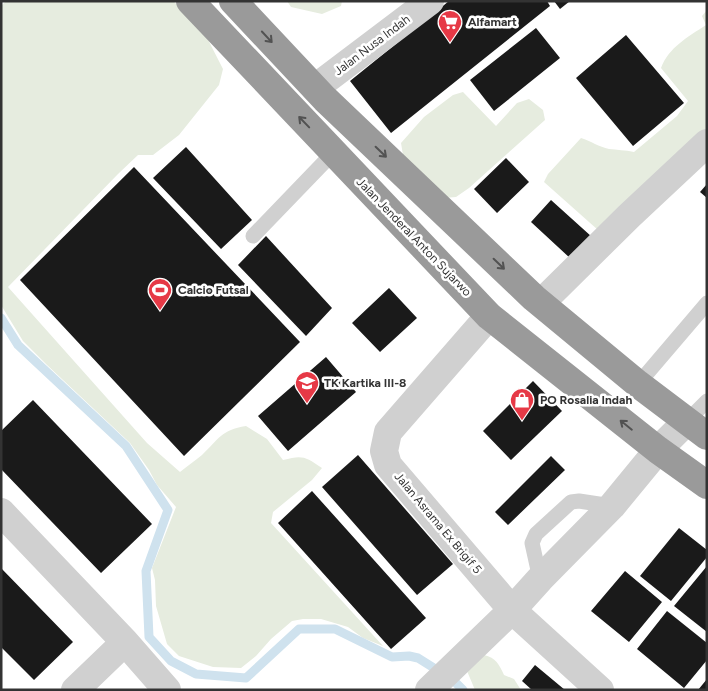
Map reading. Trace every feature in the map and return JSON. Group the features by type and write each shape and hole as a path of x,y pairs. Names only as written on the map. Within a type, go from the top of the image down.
{"highway":[{"name":"Jalan Jenderal Anton Sujarwo","path":"190,1 489,316 658,450 707,485"},
{"path":"233,1 315,88 541,303 638,384 696,429"}],"street":[{"name":"Jalan Nusa Indah","path":"315,88 430,1"},
{"path":"541,303 629,216 707,144"},
{"name":"Jalan Asrama Ex Brigif 5","path":"489,316 388,432 384,451 388,465 512,610 600,690"},
{"path":"431,688 512,610 540,578 612,506 658,450 696,429"},
{"path":"1,512 125,642 167,690"},
{"path":"75,690 125,642"}],"lane":[{"path":"253,236 334,152"},
{"path":"638,384 707,303"},
{"path":"696,429 707,401"}],"shaded area":[{"path":"6,1 173,1 201,26 223,69 219,85 179,135 153,155 138,155 8,287 147,443 180,472 226,433 246,426 267,439 283,460 295,457 303,458 322,468 312,480 273,512 271,523 383,646 363,638 348,627 321,619 292,621 241,668 213,667 179,656 167,644 156,606 155,580 152,568 176,507 157,485 130,443 23,341 1,305 1,6"},
{"path":"287,1 342,1 341,6 322,14 291,7"},
{"path":"707,10 707,152 598,230 544,182 548,174 581,138 605,148 634,152 677,116 688,101 661,68 674,48 706,25 702,16"},
{"path":"463,92 496,126 517,103 529,99 543,110 545,120 469,188 456,197 444,198 403,155 401,143 424,117 453,95"},
{"path":"484,655 494,660 504,675 514,679 521,690 475,690 467,671"}],"building":[{"name":"Alfamart","path":"449,1 547,1 550,6 391,133 350,81"},
{"path":"554,1 570,1 560,9"},
{"path":"536,28 560,58 494,111 470,80"},
{"path":"626,35 684,103 633,146 576,78"},
{"path":"186,147 252,220 221,249 153,178"},
{"path":"506,158 529,182 497,213 474,189"},
{"name":"Calcio Futsal","path":"134,167 300,342 184,456 20,280"},
{"path":"707,184 707,198 700,192"},
{"path":"551,200 592,237 571,259 531,222"},
{"path":"266,236 332,308 306,336 238,265"},
{"path":"389,288 417,318 380,352 352,323"},
{"name":"TK Kartika III-8","path":"326,357 356,392 288,451 258,416"},
{"name":"PO Rosalia Indah","path":"533,381 562,411 511,460 483,431"},
{"path":"33,400 152,524 101,573 1,469 1,431"},
{"path":"358,455 453,564 417,595 322,487"},
{"path":"551,456 565,470 508,525 495,512"},
{"path":"312,491 426,618 391,649 278,523"},
{"path":"679,528 707,550 707,557 671,601 640,576"},
{"path":"707,566 707,632 674,606"},
{"path":"1,568 73,642 34,680 1,647"},
{"path":"625,571 662,602 629,642 591,611"},
{"path":"667,611 707,643 707,660 684,688 637,649"},
{"path":"535,665 565,690 532,690 522,681"},
{"path":"707,679 707,690 698,690"}],"waterway":[{"path":"1,318 18,345 126,446 168,510 146,571 149,637 171,661 196,674 246,678 299,629 335,629 392,657 409,656 418,658 453,680 463,690"}],"place":[{"name":"Alfamart","path":"450,43"},
{"name":"Calcio Futsal","path":"160,311"},
{"name":"TK Kartika III-8","path":"307,404"},
{"name":"PO Rosalia Indah","path":"522,421"}]}
